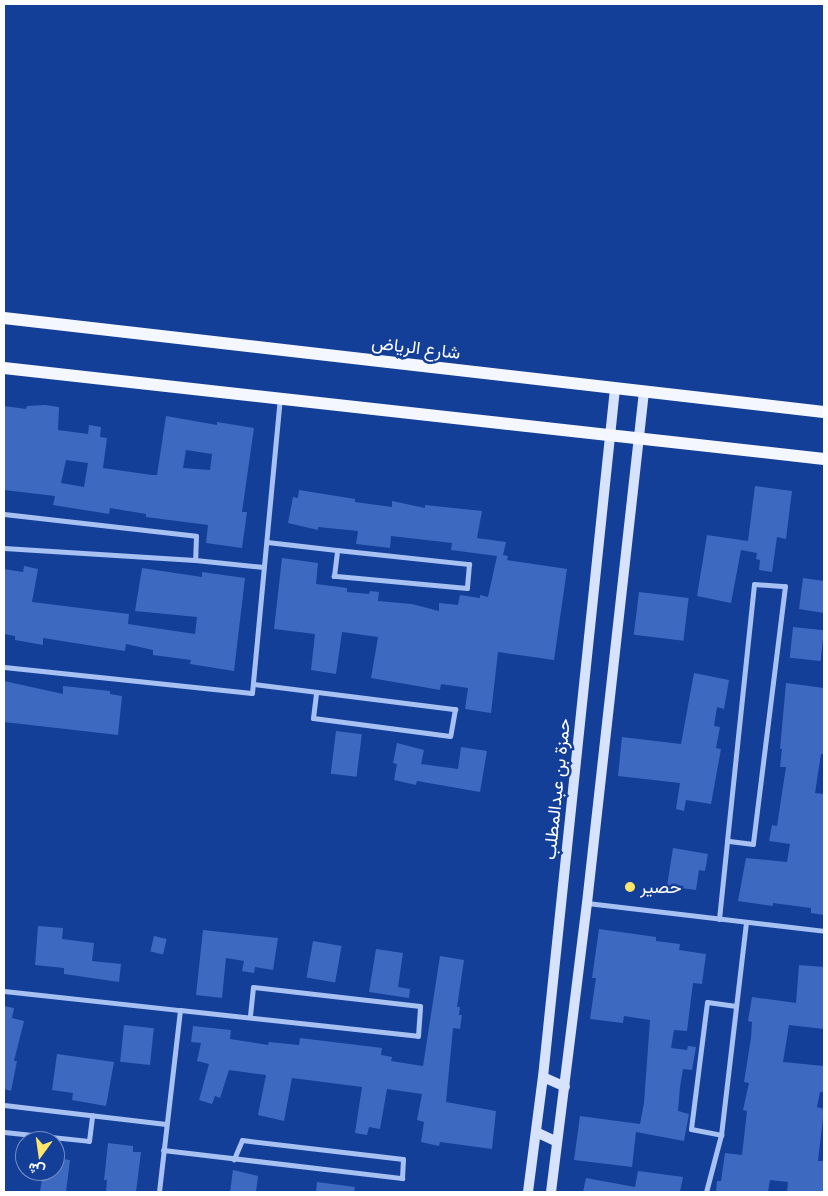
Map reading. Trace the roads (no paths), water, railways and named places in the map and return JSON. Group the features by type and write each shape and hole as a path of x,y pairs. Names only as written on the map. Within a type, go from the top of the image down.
{"main road":[{"name":"شارع الرياض","path":"4,318 824,412"},
{"path":"4,368 824,460"}],"street":[{"name":"حمزة بن عبدالمطلب","path":"528,1192 543,1077 615,389"},
{"path":"551,1192 587,903 644,392"},
{"path":"4,666 252,693 280,400"},
{"path":"4,514 196,536 195,560"},
{"path":"266,542 469,564 466,588 334,576 337,550"},
{"path":"4,548 195,560 264,567"},
{"path":"719,919 727,841 754,584 785,586 753,844 727,841"},
{"path":"253,684 455,708 450,736 314,718 316,692"},
{"path":"587,903 824,931"},
{"path":"706,1192 722,1135 746,922"},
{"path":"4,991 418,1036 420,1006 253,987 250,1017"},
{"path":"722,1135 691,1129 707,1002 736,1006"},
{"path":"159,1192 180,1010"},
{"path":"543,1077 564,1087"},
{"path":"4,1105 166,1124"},
{"path":"4,1132 89,1142 92,1115"},
{"path":"536,1132 557,1142"},
{"path":"163,1150 234,1159 402,1178 403,1159 242,1140 234,1159"}],"place":[{"name":"حصير","path":"630,887"}]}
